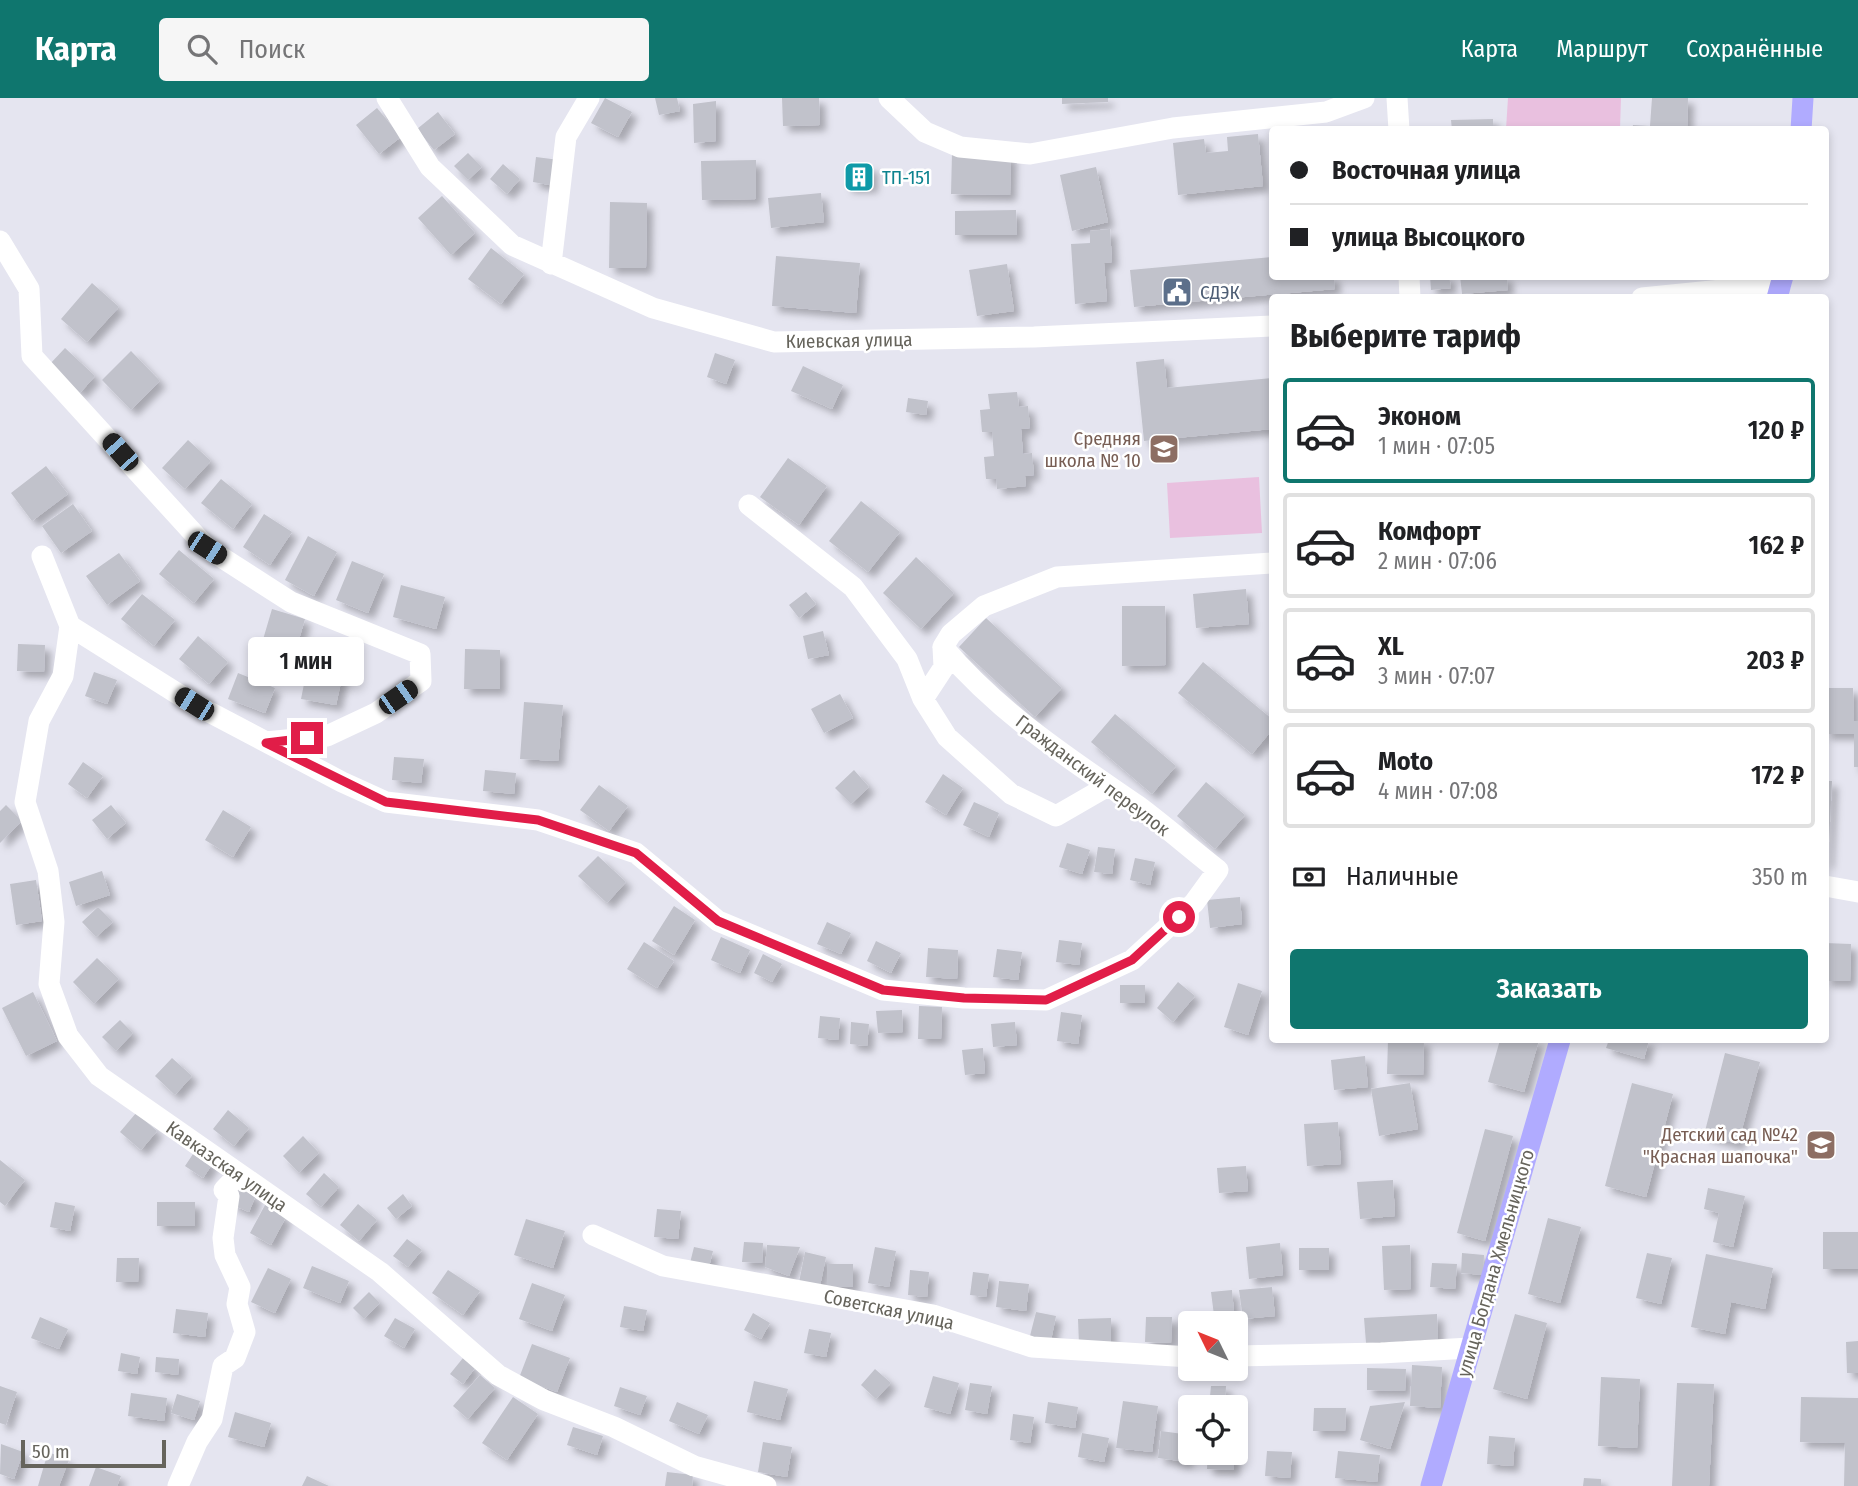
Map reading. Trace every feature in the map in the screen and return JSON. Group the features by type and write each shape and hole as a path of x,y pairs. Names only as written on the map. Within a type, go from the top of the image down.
{"main road":[{"path":"1801,126 1803,98"},
{"name":"улица Богдана Хмельницкого","path":"1431,1486 1559,1043"}],"street":[{"name":"Киевская улица","path":"387,98 429,167 512,245 653,308 774,342 1034,337 1269,326"},
{"path":"551,264 566,137 589,98"},
{"path":"889,98 925,132 960,147 1030,154 1172,128 1326,112 1364,98"},
{"path":"1397,98 1399,126"},
{"path":"0,241 29,289 32,356 207,548 292,602 420,654 421,681 376,713 327,736 266,743 194,704 70,626 42,556"},
{"path":"1688,294 1780,286"},
{"path":"749,505 853,587 907,659 923,699 947,737 1011,794 1056,816 1108,786"},
{"path":"923,699 944,667 943,647 951,634 985,606 1057,577 1269,563"},
{"name":"Кавказская улица","path":"70,626 63,676 39,721 25,802 48,871 54,922 49,984 68,1036 99,1076 380,1272 498,1375 544,1400 614,1427 694,1466 766,1486"},
{"name":"Гражданский переулок","path":"266,743 386,802 538,820 636,853 718,921 883,990 964,998 1046,1000 1132,960 1194,903 1218,870 1108,786 1041,741 964,671 943,647"},
{"path":"1829,887 1858,892"},
{"path":"178,1486 197,1442 212,1419 223,1366 235,1358 245,1332 237,1304 240,1287 225,1255 223,1238 229,1196 224,1190 239,1174"},
{"name":"Советская улица","path":"593,1235 663,1266 933,1315 1031,1347 1178,1356"},
{"path":"1248,1356 1470,1348"}],"shaded area":[{"path":"1508,98 1621,98 1620,126 1506,126"},
{"path":"1259,477 1262,533 1170,538 1167,483"}],"building":[{"path":"605,98 632,112 618,137 591,123"},
{"path":"655,98 677,98 680,111 659,115"},
{"path":"782,98 819,98 820,125 783,126"},
{"path":"1062,98 1108,98 1108,102 1062,104"},
{"path":"1652,98 1688,98 1687,126 1650,126"},
{"path":"716,101 716,141 694,143 693,104"},
{"path":"377,108 401,137 379,154 356,125"},
{"path":"438,112 455,134 434,150 417,129"},
{"path":"1493,119 1493,126 1452,126 1451,120"},
{"path":"1258,134 1263,186 1178,195 1173,143 1204,139 1206,153 1228,151 1227,137"},
{"path":"468,153 482,167 468,180 454,166"},
{"path":"952,153 1011,154 1010,195 951,194"},
{"path":"536,157 559,160 555,186 533,182"},
{"path":"756,160 756,199 702,200 701,161"},
{"path":"503,164 520,179 507,194 490,179"},
{"name":"ТП-151","path":"846,166 872,166 872,187 846,187"},
{"path":"1096,167 1108,222 1072,231 1060,175"},
{"path":"821,193 824,222 771,228 768,198"},
{"path":"442,196 475,233 451,255 418,218"},
{"path":"610,202 647,203 646,268 609,268"},
{"path":"1016,210 1017,235 955,235 955,211"},
{"path":"1110,229 1112,262 1104,263 1107,301 1075,304 1071,244 1090,243 1090,231"},
{"path":"491,248 524,274 501,304 468,279"},
{"path":"776,256 860,263 856,313 772,306"},
{"path":"1269,257 1269,280 1334,280 1335,289 1134,307 1130,270"},
{"path":"1007,264 1014,311 977,316 969,270"},
{"path":"1430,280 1450,280 1451,288 1431,290"},
{"path":"1460,280 1507,280 1508,290 1462,294"},
{"path":"92,283 119,307 87,342 61,319"},
{"path":"65,348 95,376 80,393 49,365"},
{"path":"131,351 160,381 131,410 102,380"},
{"path":"715,353 735,360 726,384 707,377"},
{"path":"1164,359 1167,388 1269,378 1269,429 1144,441 1136,362"},
{"path":"803,366 843,385 832,409 791,391"},
{"path":"1017,392 1019,407 1028,406 1030,428 1021,429 1023,454 1032,453 1034,475 1025,476 1026,486 997,489 996,479 986,479 984,457 994,456 992,432 982,432 980,410 990,409 988,394"},
{"path":"908,398 928,401 926,415 906,412"},
{"path":"188,440 211,461 185,489 162,468"},
{"path":"788,458 827,486 799,525 760,497"},
{"path":"46,466 68,494 32,521 11,493"},
{"path":"221,479 252,504 233,529 201,503"},
{"path":"861,501 900,532 868,572 829,541"},
{"path":"73,504 92,531 61,553 42,526"},
{"path":"264,514 292,532 270,565 243,547"},
{"path":"308,536 337,552 314,596 285,580"},
{"path":"179,550 214,579 194,603 159,574"},
{"path":"119,553 140,581 107,605 86,576"},
{"path":"916,557 954,593 921,629 883,593"},
{"path":"352,561 384,574 368,613 336,600"},
{"path":"401,585 445,597 436,629 393,617"},
{"path":"1246,589 1249,624 1196,628 1193,594"},
{"path":"806,592 816,604 799,618 789,605"},
{"path":"142,594 175,620 154,646 121,619"},
{"path":"1122,606 1165,606 1166,665 1122,666"},
{"path":"272,609 305,619 295,653 262,643"},
{"path":"986,618 1062,688 1035,717 959,647"},
{"path":"823,631 829,655 808,659 803,636"},
{"path":"198,636 228,662 209,684 179,659"},
{"path":"18,644 45,645 44,672 17,671"},
{"path":"465,649 500,650 500,689 464,689"},
{"path":"1203,662 1269,717 1269,734 1252,754 1178,693"},
{"path":"308,664 343,673 336,705 301,699"},
{"path":"94,672 117,680 107,704 85,696"},
{"path":"238,673 275,688 265,713 228,699"},
{"path":"1829,688 1853,688 1854,721 1858,721 1858,767 1854,767 1854,734 1829,734"},
{"path":"840,694 853,718 824,733 811,709"},
{"path":"524,702 563,705 558,761 520,759"},
{"path":"1115,714 1176,766 1152,794 1091,742"},
{"path":"394,757 424,759 421,783 392,780"},
{"path":"83,762 103,776 87,798 68,784"},
{"path":"485,770 516,773 514,794 483,791"},
{"path":"854,770 869,787 851,804 835,788"},
{"path":"943,774 963,788 946,815 925,802"},
{"path":"1829,781 1832,781 1829,842"},
{"path":"1206,782 1245,815 1215,849 1177,816"},
{"path":"599,785 628,806 609,831 580,810"},
{"path":"974,802 999,813 989,837 963,825"},
{"path":"6,805 22,821 0,843 0,811"},
{"path":"111,805 126,823 107,839 92,820"},
{"path":"223,810 251,827 233,857 205,840"},
{"path":"1067,843 1090,850 1082,874 1059,867"},
{"path":"1098,847 1115,849 1112,874 1094,872"},
{"path":"598,856 626,882 607,903 578,876"},
{"path":"1135,858 1155,862 1150,885 1130,880"},
{"path":"102,871 110,895 76,906 69,882"},
{"path":"36,880 42,921 16,925 10,884"},
{"path":"1240,897 1242,924 1210,928 1207,900"},
{"path":"674,906 695,920 674,955 652,941"},
{"path":"98,907 113,922 96,937 82,922"},
{"path":"827,922 851,933 841,954 817,944"},
{"path":"721,937 750,950 740,973 711,960"},
{"path":"1059,940 1082,943 1079,965 1056,962"},
{"path":"876,941 901,953 891,973 867,961"},
{"path":"644,942 674,961 657,988 627,969"},
{"path":"1829,943 1851,944 1850,981 1829,981"},
{"path":"928,948 958,950 957,979 926,977"},
{"path":"997,949 1022,952 1018,980 993,977"},
{"path":"763,954 782,964 772,982 754,973"},
{"path":"97,958 119,979 94,1004 73,982"},
{"path":"1178,982 1195,996 1173,1022 1157,1008"},
{"path":"1238,983 1262,991 1248,1035 1224,1027"},
{"path":"1120,985 1145,985 1145,1003 1120,1003"},
{"path":"33,992 57,1041 26,1056 2,1008"},
{"path":"919,1006 942,1007 941,1039 918,1039"},
{"path":"902,1010 903,1032 878,1033 876,1011"},
{"path":"1061,1012 1082,1015 1078,1044 1057,1041"},
{"path":"820,1016 840,1018 838,1040 818,1038"},
{"path":"120,1020 133,1033 116,1051 102,1037"},
{"path":"851,1022 869,1024 867,1046 850,1044"},
{"path":"1015,1022 1017,1045 993,1047 991,1024"},
{"path":"1388,1043 1424,1043 1423,1075 1387,1074"},
{"path":"1499,1043 1538,1043 1524,1092 1488,1082"},
{"path":"1608,1043 1648,1043 1644,1059 1606,1048"},
{"path":"983,1048 985,1073 965,1075 962,1050"},
{"path":"1725,1053 1760,1062 1738,1144 1704,1135"},
{"path":"1365,1056 1368,1087 1334,1090 1331,1060"},
{"path":"172,1058 192,1076 175,1095 155,1076"},
{"path":"1410,1083 1418,1129 1379,1136 1371,1089"},
{"path":"1632,1083 1673,1094 1646,1197 1605,1186"},
{"path":"228,1110 249,1128 234,1146 213,1129"},
{"path":"136,1113 157,1131 141,1150 120,1132"},
{"path":"1338,1122 1341,1164 1307,1166 1304,1124"},
{"path":"1485,1129 1513,1136 1485,1241 1457,1233"},
{"path":"303,1136 319,1153 299,1173 283,1156"},
{"path":"195,1151 213,1163 203,1178 185,1166"},
{"path":"0,1160 25,1180 5,1206 0,1202"},
{"path":"1246,1166 1248,1191 1219,1193 1217,1168"},
{"path":"324,1173 339,1187 321,1207 306,1194"},
{"path":"1393,1180 1395,1216 1360,1219 1357,1182"},
{"path":"237,1187 256,1195 249,1212 230,1204"},
{"path":"1708,1188 1745,1196 1733,1247 1713,1242 1719,1213 1704,1209"},
{"path":"403,1194 412,1206 396,1219 387,1208"},
{"path":"55,1202 75,1206 70,1231 50,1227"},
{"path":"157,1202 195,1202 195,1226 157,1226"},
{"path":"358,1204 377,1220 359,1241 340,1225"},
{"path":"265,1205 286,1217 271,1245 250,1233"},
{"path":"657,1209 681,1211 678,1239 654,1237"},
{"path":"1548,1218 1581,1227 1560,1303 1528,1294"},
{"path":"526,1219 565,1231 553,1268 514,1255"},
{"path":"1823,1232 1858,1232 1858,1269 1823,1269"},
{"path":"407,1239 422,1250 408,1267 393,1256"},
{"path":"744,1242 763,1243 762,1263 742,1262"},
{"path":"1280,1243 1283,1275 1249,1279 1246,1247"},
{"path":"767,1245 800,1247 789,1276 765,1267"},
{"path":"1410,1245 1411,1289 1384,1290 1382,1246"},
{"path":"694,1247 713,1251 709,1267 690,1263"},
{"path":"875,1247 896,1251 889,1287 868,1283"},
{"path":"1299,1248 1329,1248 1329,1270 1299,1270"},
{"path":"805,1252 826,1257 820,1286 799,1282"},
{"path":"1462,1253 1484,1255 1483,1275 1461,1273"},
{"path":"1647,1253 1672,1258 1661,1304 1636,1298"},
{"path":"1706,1254 1773,1268 1765,1309 1731,1302 1725,1334 1691,1327"},
{"path":"117,1258 139,1258 138,1282 116,1282"},
{"path":"1432,1263 1457,1264 1455,1289 1430,1287"},
{"path":"827,1264 853,1264 853,1287 827,1287"},
{"path":"312,1266 349,1281 340,1303 303,1288"},
{"path":"268,1268 291,1279 275,1313 251,1302"},
{"path":"448,1270 480,1291 463,1315 432,1293"},
{"path":"910,1270 929,1272 927,1297 908,1295"},
{"path":"973,1272 989,1274 986,1297 970,1295"},
{"path":"999,1281 1029,1284 1026,1311 996,1307"},
{"path":"532,1283 565,1295 552,1331 519,1319"},
{"path":"1272,1287 1275,1316 1248,1319 1248,1311 1242,1311 1239,1290"},
{"path":"1232,1290 1234,1311 1213,1311 1211,1292"},
{"path":"369,1292 380,1303 364,1319 353,1308"},
{"path":"624,1306 647,1310 643,1331 620,1327"},
{"path":"176,1309 208,1313 205,1337 173,1333"},
{"path":"1036,1312 1056,1316 1050,1345 1029,1340"},
{"path":"753,1313 770,1323 761,1339 744,1330"},
{"path":"1437,1314 1438,1339 1366,1343 1364,1318"},
{"path":"1515,1314 1547,1323 1527,1399 1493,1389"},
{"path":"40,1317 68,1329 59,1349 31,1338"},
{"path":"1146,1317 1172,1317 1171,1343 1145,1342"},
{"path":"395,1318 415,1329 404,1348 384,1336"},
{"path":"1111,1318 1111,1344 1079,1345 1078,1319"},
{"path":"809,1329 831,1333 826,1357 804,1353"},
{"path":"1858,1341 1858,1373 1847,1373 1846,1342"},
{"path":"532,1344 570,1358 557,1392 519,1378"},
{"path":"121,1353 140,1357 137,1374 118,1371"},
{"path":"156,1357 179,1359 178,1375 155,1372"},
{"path":"463,1358 475,1368 463,1384 450,1374"},
{"path":"1412,1365 1442,1367 1440,1408 1410,1406"},
{"path":"1367,1368 1406,1369 1405,1391 1367,1390"},
{"path":"875,1369 891,1383 876,1399 861,1385"},
{"path":"480,1375 495,1388 468,1419 453,1406"},
{"path":"933,1376 959,1383 950,1414 924,1407"},
{"path":"1601,1377 1640,1379 1637,1448 1598,1446"},
{"path":"754,1381 788,1389 780,1420 747,1412"},
{"path":"970,1383 992,1386 987,1414 965,1410"},
{"path":"1677,1383 1714,1384 1709,1486 1672,1486"},
{"path":"0,1386 17,1392 6,1425 0,1423"},
{"path":"1211,1386 1226,1386 1226,1395 1210,1395"},
{"path":"620,1387 647,1396 640,1415 614,1406"},
{"path":"131,1393 167,1398 164,1421 128,1416"},
{"path":"177,1394 200,1401 194,1420 171,1413"},
{"path":"513,1397 538,1414 507,1460 482,1443"},
{"path":"1801,1397 1858,1398 1858,1486 1844,1486 1845,1443 1800,1442"},
{"path":"1123,1401 1158,1406 1152,1452 1116,1448"},
{"path":"677,1402 708,1415 699,1434 669,1421"},
{"path":"1048,1402 1078,1407 1075,1428 1045,1423"},
{"path":"1405,1402 1390,1449 1360,1440 1370,1406"},
{"path":"1314,1408 1346,1408 1345,1431 1313,1431"},
{"path":"235,1412 271,1423 264,1447 228,1437"},
{"path":"1013,1414 1034,1417 1030,1443 1010,1440"},
{"path":"573,1427 603,1436 597,1455 567,1445"},
{"path":"1161,1431 1178,1433 1178,1461 1158,1458"},
{"path":"1082,1433 1109,1438 1104,1462 1078,1457"},
{"path":"1489,1436 1515,1438 1513,1466 1487,1464"},
{"path":"763,1442 792,1447 787,1477 758,1472"},
{"path":"1,1444 23,1452 14,1479 0,1474"},
{"path":"1267,1451 1292,1452 1290,1478 1265,1476"},
{"path":"1338,1451 1380,1455 1377,1482 1335,1478"},
{"path":"48,1452 69,1460 59,1486 38,1486"},
{"path":"1207,1465 1234,1465 1234,1470 1207,1469"},
{"path":"96,1467 121,1476 117,1486 89,1486"},
{"path":"667,1472 693,1475 692,1486 665,1486"},
{"path":"307,1476 329,1486 302,1486"},
{"path":"1584,1478 1601,1479 1601,1486 1583,1486"}],"place":[{"name":"ТП-151","path":"859,177"},
{"name":"СДЭК","path":"1177,292"},
{"name":"Средняя школа № 10","path":"1164,449"},
{"name":"Детский сад №42 \"Красная шапочка\"","path":"1821,1145"}],"route":[{"path":"307,738 266,743 386,802 538,820 636,853 718,921 883,990 964,998 1046,1000 1132,960 1179,917"}]}
